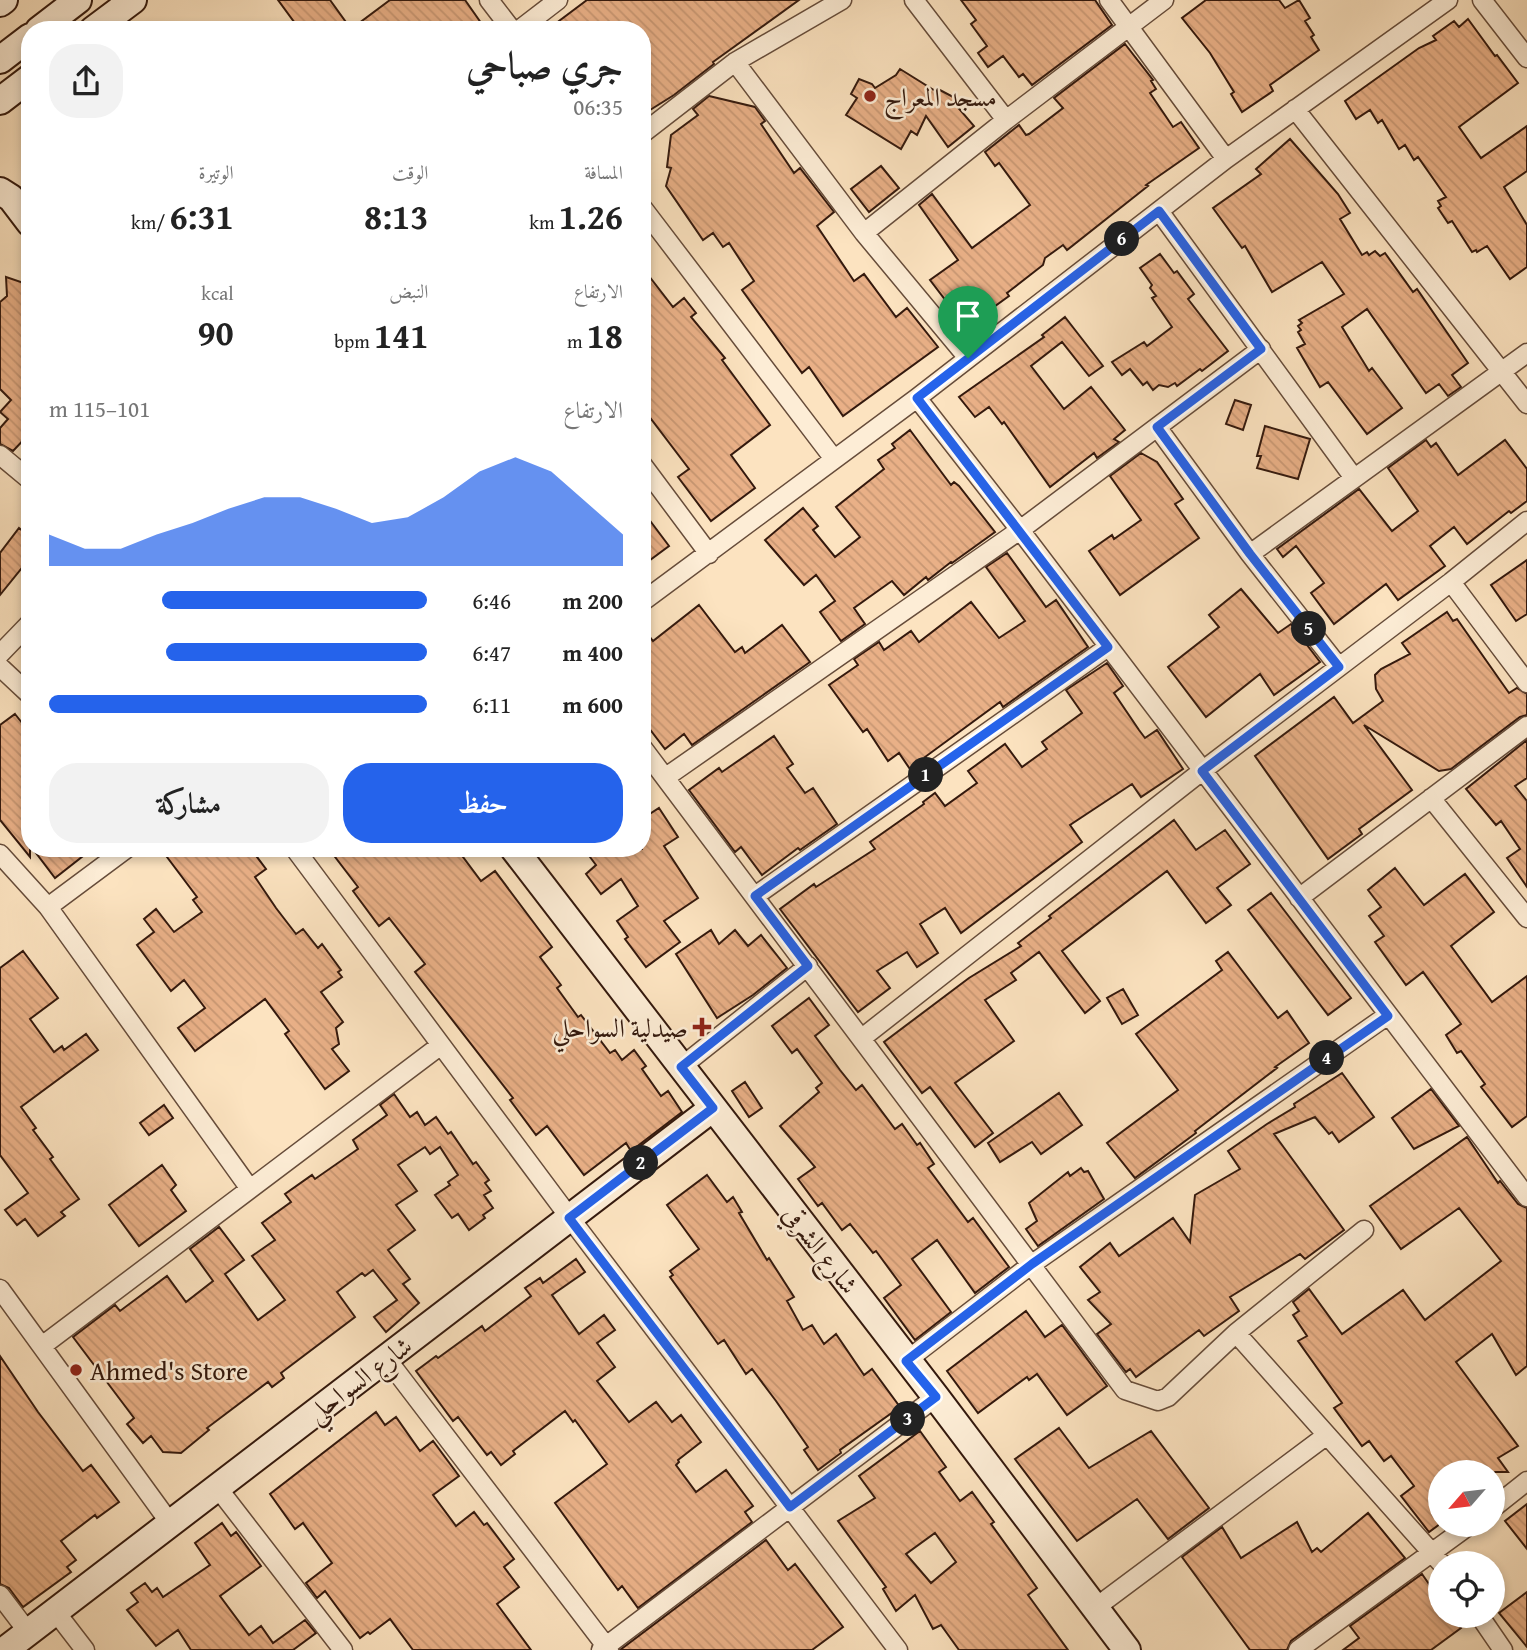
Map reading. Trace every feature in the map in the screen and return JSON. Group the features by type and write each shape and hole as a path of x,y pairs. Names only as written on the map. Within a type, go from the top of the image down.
{"street":[{"path":"0,3 4,0"},
{"path":"51,21 78,0"},
{"path":"105,21 132,0"},
{"path":"489,0 505,21"},
{"path":"531,21 558,0"},
{"path":"651,127 735,62 842,0"},
{"path":"914,0 1006,120"},
{"path":"1109,0 1226,159"},
{"path":"864,233 1006,120 1164,0"},
{"path":"651,596 917,398 1226,159 1448,0"},
{"path":"1482,0 1527,58"},
{"path":"0,60 21,44"},
{"path":"735,62 864,233 968,358"},
{"path":"0,124 9,108 14,90"},
{"path":"1295,109 1527,404"},
{"path":"0,170 5,194 21,213"},
{"path":"1159,211 1354,478"},
{"path":"651,219 834,459"},
{"path":"666,777 1020,530 1261,349"},
{"path":"1250,554 1527,353"},
{"path":"917,398 1527,1197"},
{"path":"1157,427 1250,554 1339,667"},
{"path":"0,454 21,472"},
{"path":"651,476 709,554"},
{"path":"862,1038 1202,771 1527,521"},
{"path":"1451,582 1527,683"},
{"path":"0,654 21,632"},
{"path":"755,896 1108,647"},
{"path":"0,667 21,687"},
{"path":"1299,898 1527,726"},
{"path":"651,758 1125,1390 1157,1401 1168,1397 1236,1333 1364,1230"},
{"path":"1431,798 1527,917"},
{"path":"0,853 48,906 250,1189"},
{"path":"48,906 114,857"},
{"path":"301,857 569,1218 898,1650"},
{"name":"شارع الشرقي","path":"520,857 1127,1650"},
{"path":"681,1067 808,966"},
{"path":"906,1361 1032,1264 1388,1016"},
{"path":"43,1346 441,1045"},
{"name":"شارع السواحلي","path":"5,1650 713,1108"},
{"path":"0,1289 170,1523"},
{"path":"1236,1333 1432,1551"},
{"path":"386,1358 605,1649 936,1397"},
{"path":"1095,1608 1327,1435"},
{"path":"1505,1498 1527,1481"},
{"path":"217,1487 343,1650"},
{"path":"1445,1551 1458,1537"},
{"path":"1298,1650 1428,1565"},
{"path":"0,1595 28,1632"},
{"path":"55,1611 85,1650"},
{"path":"1488,1628 1503,1650"}],"building":[{"path":"278,0 330,0 345,21 293,21"},
{"path":"390,0 465,0 480,21 362,21"},
{"path":"587,0 799,0 713,62 714,64 674,95 651,109 651,21 559,21"},
{"path":"961,0 1095,0 1112,25 1032,85 1023,74 1019,77 1003,56 988,67 978,53 987,46 971,24 976,20"},
{"path":"1206,0 1279,0 1285,8 1299,0 1310,18 1305,21 1319,50 1270,85 1273,91 1242,112 1231,94 1234,92 1210,53 1182,18"},
{"path":"1468,19 1518,83 1459,127 1481,158 1527,126 1527,171 1504,187 1527,225 1527,267 1510,279 1487,246 1472,252 1452,221 1448,223 1438,208 1441,206 1438,201 1446,197 1418,157 1414,160 1405,145 1399,149 1382,120 1378,123 1370,110 1356,119 1345,101 1419,48 1436,40 1433,36 1454,21 1459,27"},
{"path":"1125,44 1153,80 1151,81 1156,89 1150,93 1173,127 1181,122 1199,148 1146,185 1148,186 1067,250 1063,245 1045,258 1043,265 1007,293 1009,296 966,327 930,280 958,260 919,205 932,194 972,248 1030,205 999,163 995,166 985,152 1019,125 1026,135 1029,134 1063,108 1054,98"},
{"path":"900,69 937,92 938,89 959,100 955,104 974,126 948,147 926,116 917,135 911,131 901,149 846,115 857,98 851,94 859,79 875,88 896,75"},
{"path":"709,96 755,107 765,121 761,124 794,173 800,168 834,212 817,226 854,281 864,274 896,317 907,308 938,347 843,416 809,367 802,373 742,290 754,281 729,243 723,247 713,233 703,240 666,186 671,168 667,167 671,135 698,115 693,109"},
{"path":"1290,139 1338,194 1350,213 1340,219 1362,255 1375,251 1380,256 1385,253 1413,292 1417,289 1468,363 1452,375 1461,387 1448,396 1439,384 1426,393 1367,309 1342,327 1369,371 1372,368 1402,408 1367,434 1328,382 1320,387 1297,348 1305,344 1298,332 1301,330 1298,326 1302,323 1299,320 1344,294 1322,262 1272,292 1245,246 1242,248 1213,208 1261,174 1256,169"},
{"path":"881,166 899,188 869,212 851,189"},
{"path":"1160,254 1194,294 1188,299 1228,351 1177,386 1175,383 1168,387 1159,385 1153,390 1147,382 1143,385 1130,369 1122,375 1112,362 1144,342 1147,346 1172,327 1152,298 1156,296 1150,288 1152,285 1140,268"},
{"path":"6,277 21,282 21,443 13,451 0,444 0,428 8,419 0,412 11,400 0,389 0,302 7,296"},
{"path":"651,279 673,307 684,298 696,313 691,317 725,358 722,360 770,425 731,455 755,488 711,521 678,477 689,469 651,419"},
{"path":"1065,317 1103,366 1089,376 1062,342 1031,366 1064,409 1091,387 1125,430 1114,439 1119,442 1097,458 1094,453 1050,487 1004,422 1002,424 989,407 975,417 959,397 1044,337 1042,335"},
{"path":"1235,400 1251,405 1243,430 1226,424"},
{"path":"1265,426 1310,439 1298,479 1257,468 1261,456 1257,456"},
{"path":"910,430 951,485 954,482 959,486 995,532 928,580 926,577 904,595 892,581 889,583 854,608 865,624 841,641 820,612 835,601 816,575 804,585 765,540 803,508 818,526 813,530 835,557 860,537 836,507 884,469 878,460 895,448 892,444"},
{"path":"1426,440 1431,447 1436,443 1458,475 1505,440 1527,469 1527,501 1511,513 1509,511 1467,544 1454,527 1430,546 1445,566 1398,600 1386,584 1334,624 1311,593 1324,583 1296,546 1283,557 1277,549 1359,489 1392,531 1418,511 1388,468"},
{"path":"1141,453 1157,462 1183,499 1175,504 1199,538 1120,595 1089,551 1112,535 1114,539 1141,520 1110,476"},
{"path":"651,522 669,546 651,559"},
{"path":"19,528 21,530 21,569 0,595 0,553"},
{"path":"1007,553 1046,607 1056,600 1088,647 1003,707 1000,702 925,757 928,760 912,772 899,753 888,761 867,729 863,732 829,685 858,665 854,659 879,642 884,650 911,631 919,642 971,602 999,638 1025,621 986,567"},
{"path":"1527,560 1527,614 1516,621 1491,585"},
{"path":"1241,589 1278,633 1291,624 1320,662 1274,695 1260,674 1206,717 1168,667 1219,627 1209,615"},
{"path":"699,605 735,652 742,647 745,653 782,625 810,662 692,745 684,734 665,749 651,731 651,638 653,641"},
{"path":"1447,612 1453,621 1457,619 1509,693 1517,688 1527,694 1527,715 1520,717 1451,769 1439,771 1364,725 1412,790 1359,829 1362,834 1328,859 1255,756 1334,697 1353,723 1383,701 1376,689 1375,675 1410,654 1402,643"},
{"path":"1107,663 1123,686 1114,693 1139,730 1145,738 1157,730 1183,769 1141,797 1132,784 1070,825 1082,842 961,933 945,908 920,924 938,953 917,967 907,952 877,971 890,988 858,1012 780,909 814,884 816,887 875,849 870,842 924,804 923,802 935,793 945,806 977,783 968,771 1005,744 1022,767 1047,749 1042,742 1082,713 1066,690"},
{"path":"15,714 21,722 21,846 0,820 0,725"},
{"path":"774,736 793,764 787,768 805,793 813,788 837,824 762,875 741,847 735,852 689,790 719,768 722,772"},
{"path":"1527,740 1527,778 1515,786 1527,801 1527,887 1507,858 1520,849 1501,821 1496,825 1466,789"},
{"path":"659,808 678,837 664,846 698,898 664,921 680,942 646,967 625,939 628,937 617,921 638,906 621,879 601,894 586,874 596,865 590,857 651,857 651,813"},
{"path":"1174,820 1196,850 1225,830 1250,864 1217,888 1231,905 1206,923 1167,871 1062,951 1100,1001 1085,1013 1039,952 1011,973 1016,980 985,1000 1014,1041 955,1083 993,1133 975,1147 930,1087 922,1093 884,1042 969,978 1021,946 1018,943 1051,918 1049,916"},
{"path":"39,857 82,857 55,878"},
{"path":"167,857 257,857 266,869 255,877 276,908 296,934 303,929 318,948 322,944 341,970 338,972 342,977 321,992 343,1022 336,1028 339,1044 332,1049 349,1071 325,1089 285,1034 289,1031 265,999 195,1051 178,1028 205,1008 184,980 171,991 137,945 154,932 144,919 156,909 174,932 202,912 193,900 197,897"},
{"path":"335,857 463,857 481,881 495,871 552,947 540,957 561,985 557,988 578,1017 581,1015 610,1053 615,1050 622,1060 634,1050 646,1066 642,1069 661,1096 668,1091 682,1112 631,1151 626,1143 584,1175 547,1126 536,1135 510,1100 513,1098 415,972 425,964 389,918 379,926 353,891 358,887"},
{"path":"1395,868 1424,905 1465,874 1494,912 1451,946 1492,1002 1527,976 1527,1116 1512,1127 1481,1087 1485,1084 1461,1051 1457,1053 1446,1035 1461,1024 1423,972 1406,985 1375,942 1384,936 1369,916 1381,907 1368,890"},
{"path":"1271,893 1351,998 1328,1015 1248,910"},
{"path":"711,930 719,944 735,930 748,946 761,935 787,968 753,995 717,1018 676,954"},
{"path":"23,951 58,998 30,1019 54,1052 62,1046 64,1050 86,1034 98,1050 21,1107 36,1128 33,1130 53,1157 50,1159 79,1199 61,1212 65,1216 38,1236 25,1219 17,1225 5,1210 28,1193 0,1155 0,968"},
{"path":"1228,952 1278,1018 1287,1011 1309,1043 1135,1178 1107,1143 1178,1090 1136,1034 1222,970 1216,961"},
{"path":"1123,989 1138,1015 1122,1024 1107,998"},
{"path":"809,998 829,1025 815,1036 840,1070 856,1090 862,1085 895,1129 902,1124 917,1145 920,1143 934,1164 928,1168 968,1222 973,1218 1009,1267 975,1293 937,1240 912,1259 951,1312 915,1340 884,1298 901,1285 876,1251 873,1253 850,1224 842,1230 822,1203 818,1206 798,1179 815,1167 780,1126 819,1092 816,1088 822,1083 797,1049 792,1053 772,1026"},
{"path":"1342,1073 1374,1117 1339,1142 1315,1117 1274,1134 1344,1230 1305,1259 1300,1254 1230,1297 1239,1311 1204,1336 1199,1330 1136,1377 1130,1369 1126,1372 1097,1334 1111,1324 1088,1300 1100,1292 1080,1267 1110,1243 1119,1256 1173,1218 1190,1242 1195,1195 1240,1169 1228,1151"},
{"path":"745,1082 762,1108 749,1117 732,1091"},
{"path":"1431,1089 1459,1126 1414,1149 1392,1118"},
{"path":"1059,1093 1082,1125 1041,1154 1032,1142 1000,1162 988,1143"},
{"path":"394,1094 410,1117 417,1112 425,1125 436,1117 448,1134 451,1132 473,1164 476,1162 489,1180 485,1183 491,1191 484,1195 493,1208 469,1230 458,1214 452,1218 435,1195 450,1185 448,1182 458,1175 440,1147 430,1154 425,1147 398,1165 417,1191 396,1205 415,1230 388,1250 410,1279 403,1284 419,1303 386,1332 374,1317 397,1300 373,1270 365,1276 362,1273 337,1292 355,1317 281,1373 284,1378 272,1387 268,1382 207,1428 209,1430 181,1453 163,1452 151,1436 143,1443 127,1424 134,1418 73,1337 115,1305 120,1311 167,1276 186,1302 213,1281 190,1249 219,1227 244,1260 225,1274 258,1320 285,1300 252,1256 275,1240 262,1223 291,1202 285,1194 312,1175 315,1179 358,1149 353,1140 387,1115 380,1105"},
{"path":"164,1105 173,1118 149,1135 140,1123"},
{"path":"1467,1137 1498,1183 1500,1181 1518,1204 1527,1208 1527,1366 1516,1375 1492,1334 1456,1362 1518,1446 1498,1458 1499,1460 1428,1460 1428,1531 1401,1496 1414,1486 1391,1456 1384,1461 1369,1441 1362,1446 1334,1408 1342,1403 1298,1341 1307,1336 1293,1315 1299,1311 1293,1302 1309,1289 1342,1334 1403,1290 1425,1320 1501,1261 1459,1208 1401,1249 1370,1206"},
{"path":"162,1165 176,1185 171,1190 186,1211 139,1246 109,1205"},
{"path":"1081,1168 1084,1172 1088,1171 1104,1199 1038,1246 1026,1229 1037,1221 1029,1203 1068,1172 1070,1176"},
{"path":"707,1175 727,1202 733,1197 742,1212 739,1213 767,1260 769,1258 794,1297 787,1301 803,1330 812,1325 824,1344 836,1334 864,1375 872,1369 900,1407 840,1450 841,1453 818,1470 804,1450 808,1447 752,1369 746,1374 724,1340 718,1344 670,1277 673,1275 670,1271 699,1249 667,1205"},
{"path":"576,1259 585,1272 552,1295 579,1334 604,1315 615,1330 597,1343 615,1367 597,1381 629,1422 656,1402 672,1422 681,1415 701,1442 678,1460 676,1465 696,1492 726,1470 753,1506 745,1512 752,1522 638,1608 622,1586 618,1590 555,1503 607,1464 575,1420 573,1422 565,1411 513,1451 515,1454 501,1465 491,1452 487,1455 458,1417 453,1421 416,1371 482,1326 485,1331 531,1296 525,1288 540,1278 543,1283"},
{"path":"1026,1311 1045,1337 1062,1325 1107,1386 1067,1415 1037,1374 1029,1380 1027,1377 978,1413 947,1371"},
{"path":"0,1356 83,1471 91,1465 119,1502 97,1518 95,1515 61,1541 76,1560 67,1567 71,1572 23,1607 9,1588 0,1584"},
{"path":"376,1412 385,1425 396,1417 420,1451 433,1441 459,1476 433,1495 456,1526 474,1512 484,1525 487,1523 514,1559 504,1567 519,1587 497,1604 531,1650 413,1650 390,1619 360,1638 325,1591 317,1598 306,1583 332,1563 303,1523 295,1529 270,1494"},
{"path":"1059,1428 1089,1468 1151,1431 1209,1508 1168,1539 1137,1499 1077,1541 1015,1459"},
{"path":"920,1431 946,1467 939,1472 960,1501 972,1492 994,1522 991,1524 1037,1588 1028,1595 1068,1650 959,1650 941,1625 933,1629 915,1595 896,1611 883,1589 886,1587 838,1521 875,1498 859,1476","holes":["935,1533 956,1562 931,1583 906,1554"]},
{"path":"1527,1504 1527,1549 1505,1521"},
{"path":"1368,1513 1405,1558 1291,1641 1287,1650 1250,1650 1182,1557 1222,1527 1241,1558 1297,1522 1312,1552 1317,1548 1321,1552"},
{"path":"222,1523 231,1536 236,1532 261,1566 220,1596 249,1635 261,1626 273,1643 305,1620 316,1633 293,1650 191,1650 178,1630 156,1646 127,1610 138,1602 131,1593 145,1583 152,1592 157,1588 163,1597 210,1565 195,1543"},
{"path":"766,1540 788,1570 795,1564 843,1627 812,1650 620,1650"},
{"path":"1422,1574 1428,1583 1428,1628 1461,1628 1431,1650 1343,1650 1359,1638 1350,1626"},
{"path":"1527,1592 1527,1647 1505,1620 1505,1608"}],"place":[{"name":"مسجد المعراج","path":"870,96"},
{"name":"صيدلية السواحلي","path":"702,1027"},
{"name":"Ahmed's Store","path":"76,1370"}],"route":[{"path":"1159,211 1261,349 1157,427 1250,554 1339,667 1202,771 1388,1016 1032,1264 906,1361 936,1397 790,1507 569,1218 713,1108 681,1067 808,966 755,896 1108,647 917,398 968,358 1159,211"}]}
